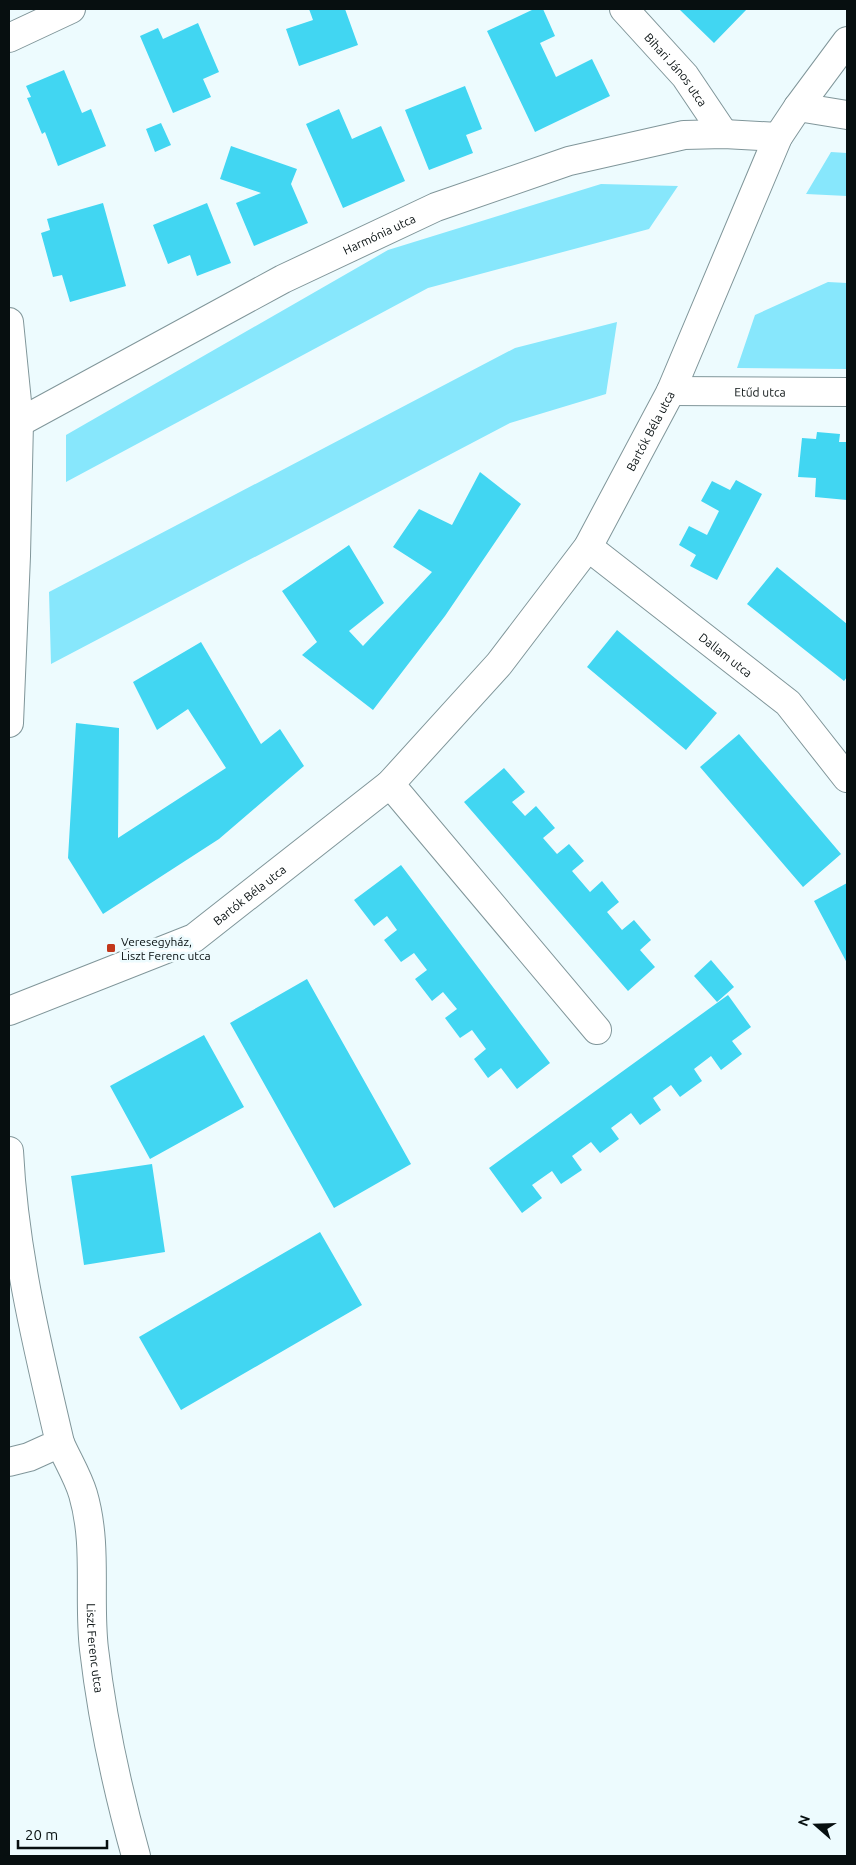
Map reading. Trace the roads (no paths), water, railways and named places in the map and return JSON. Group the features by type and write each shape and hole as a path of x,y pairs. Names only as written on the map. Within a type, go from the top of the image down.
{"street":[{"path":"9,38 71,9"},
{"name":"Bihari János utca","path":"624,9 685,76 724,134"},
{"name":"Bartók Béla utca","path":"9,1012 194,938 390,784 498,664 588,547 671,391 778,137 847,41"},
{"path":"798,107 847,115"},
{"name":"Harmónia utca","path":"14,425 283,278 436,208 569,161 684,134 778,137"},
{"path":"9,322 14,425 9,723"},
{"name":"Etűd utca","path":"671,391 847,392"},
{"name":"Dallam utca","path":"588,547 788,703 847,778"},
{"path":"390,784 598,1030"},
{"name":"Liszt Ferenc utca","path":"9,1151 11,1198 26,1297 60,1443 85,1502 91,1538 95,1656 104,1720 117,1788 136,1856"},
{"path":"9,1462 28,1457 60,1443"}],"place":[{"name":"Veresegyház, Liszt Ferenc utca","path":"111,948"}]}
